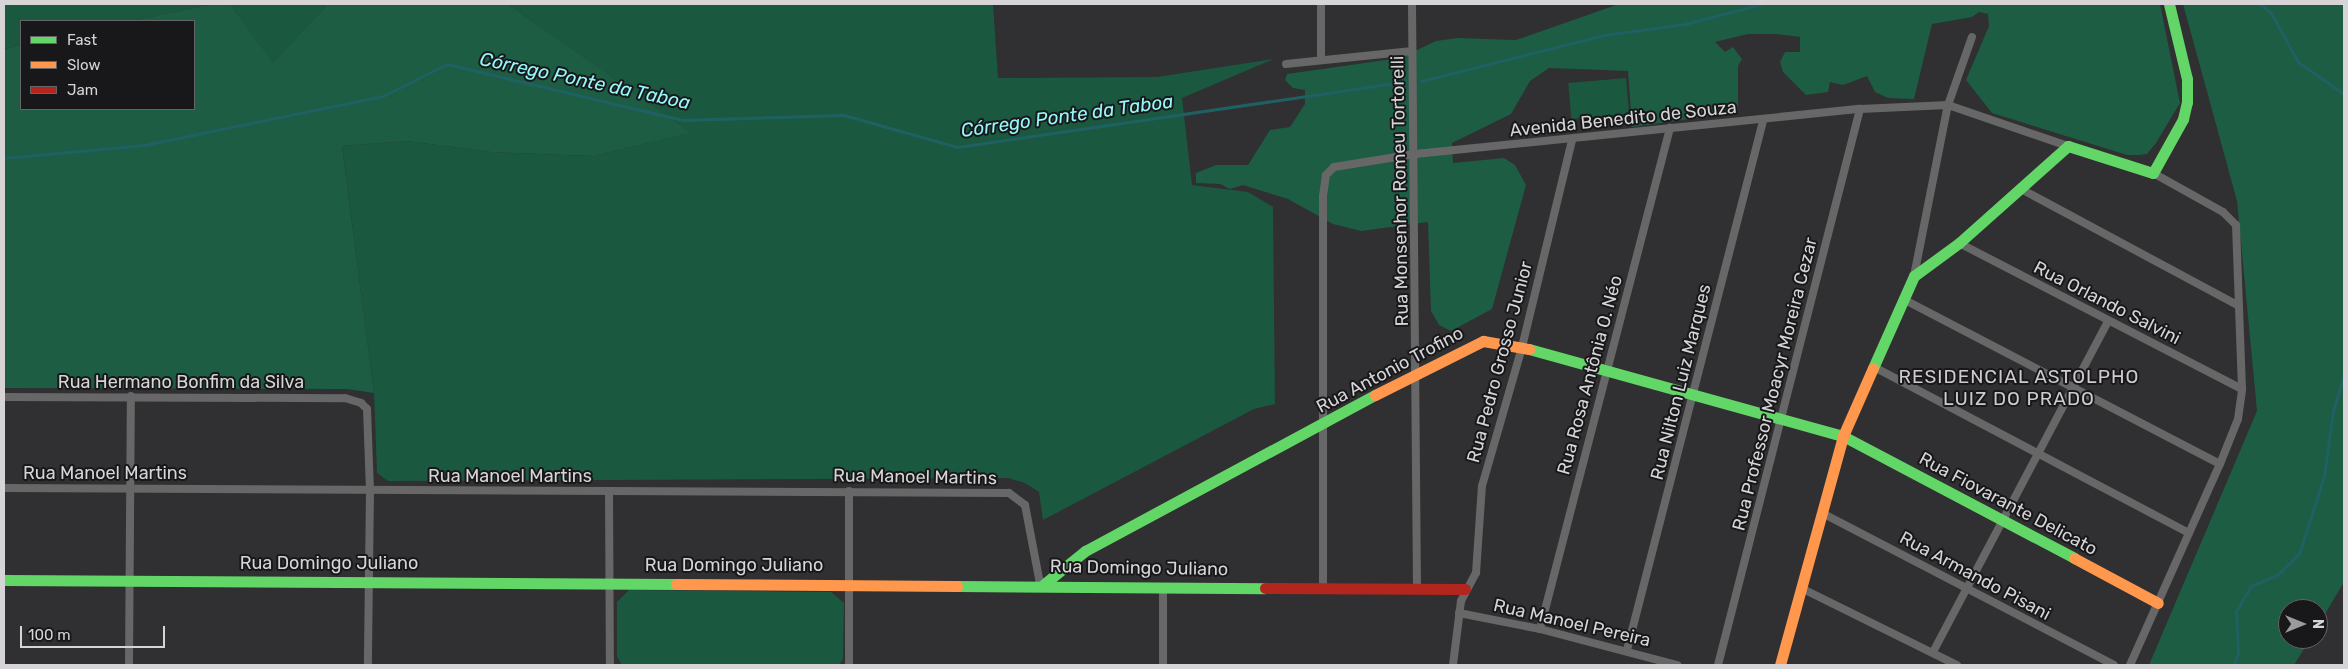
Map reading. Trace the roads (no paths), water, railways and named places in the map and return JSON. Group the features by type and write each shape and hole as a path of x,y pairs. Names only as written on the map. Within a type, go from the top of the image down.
{"street":[{"path":"1321,4 1321,59"},
{"name":"Rua Monsenhor Romeu Tortorelli","path":"1412,4 1418,374 1417,587"},
{"path":"2153,173 2183,119 2187,102 2187,79 2169,4"},
{"path":"1783,664 1801,588 1843,436 1914,276 1948,105 1972,37"},
{"path":"1286,64 1412,51"},
{"path":"1948,105 2153,173 2223,212 2236,225 2242,389 2238,419 2220,464 2130,665"},
{"name":"Avenida Benedito de Souza","path":"1323,587 1323,196 1326,175 1334,166 1415,154 1572,140 1670,128 1763,121 1860,109 1948,105"},
{"name":"Rua Professor Moacyr Moreira Cezar","path":"1718,665 1784,417 1860,109"},
{"name":"Rua Nilton Luiz Marques","path":"1627,650 1763,121"},
{"name":"Rua Rosa Antônia O. Néo","path":"1540,629 1670,128"},
{"name":"Rua Pedro Grosso Junior","path":"1453,665 1459,613 1465,589 1476,573 1482,486 1522,347 1572,140"},
{"path":"1914,276 1959,243 2068,146"},
{"path":"2021,189 2240,306"},
{"name":"Rua Orlando Salvini","path":"1959,243 2108,322 2242,389"},
{"path":"1903,299 2220,464"},
{"path":"1933,652 1999,521 2108,322"},
{"name":"Rua Antonio Trofino","path":"1042,584 1084,551 1473,344 1483,341 1522,347 1606,372 1784,417 1843,436"},
{"path":"1874,368 2189,533"},
{"path":"129,665 131,396"},
{"name":"Rua Hermano Bonfim da Silva","path":"4,397 131,396 358,400 367,409 370,490"},
{"name":"Rua Fiovarante Delicato","path":"1843,436 1999,521 2158,603"},
{"name":"Rua Manoel Martins","path":"4,488 849,491 1015,494 1025,505 1042,584"},
{"path":"368,665 370,490"},
{"path":"609,491 610,665"},
{"path":"849,491 849,665"},
{"name":"Rua Armando Pisani","path":"1822,513 2114,665"},
{"name":"Rua Domingo Juliano","path":"4,580 1042,584 1465,589"},
{"path":"1163,586 1163,665"},
{"path":"1801,588 1957,665"},
{"name":"Rua Manoel Pereira","path":"1459,613 1540,629 1627,650 1677,665"}],"waterway":[{"name":"Córrego Ponte da Taboa","path":"1421,81 1604,35 1685,24 1761,4"},
{"name":"Córrego Ponte da Taboa","path":"2260,4 2271,13 2298,62 2344,94"},
{"name":"Córrego Ponte da Taboa","path":"4,158 144,145 383,96 447,64 682,120 844,115 957,147 1405,82"},
{"path":"2234,665 2238,653 2236,611 2251,586 2277,575 2299,554 2324,476 2333,411 2344,375"}],"district":[{"name":"RESIDENCIAL ASTOLPHO LUIZ DO PRADO","path":"2019,388"}]}
